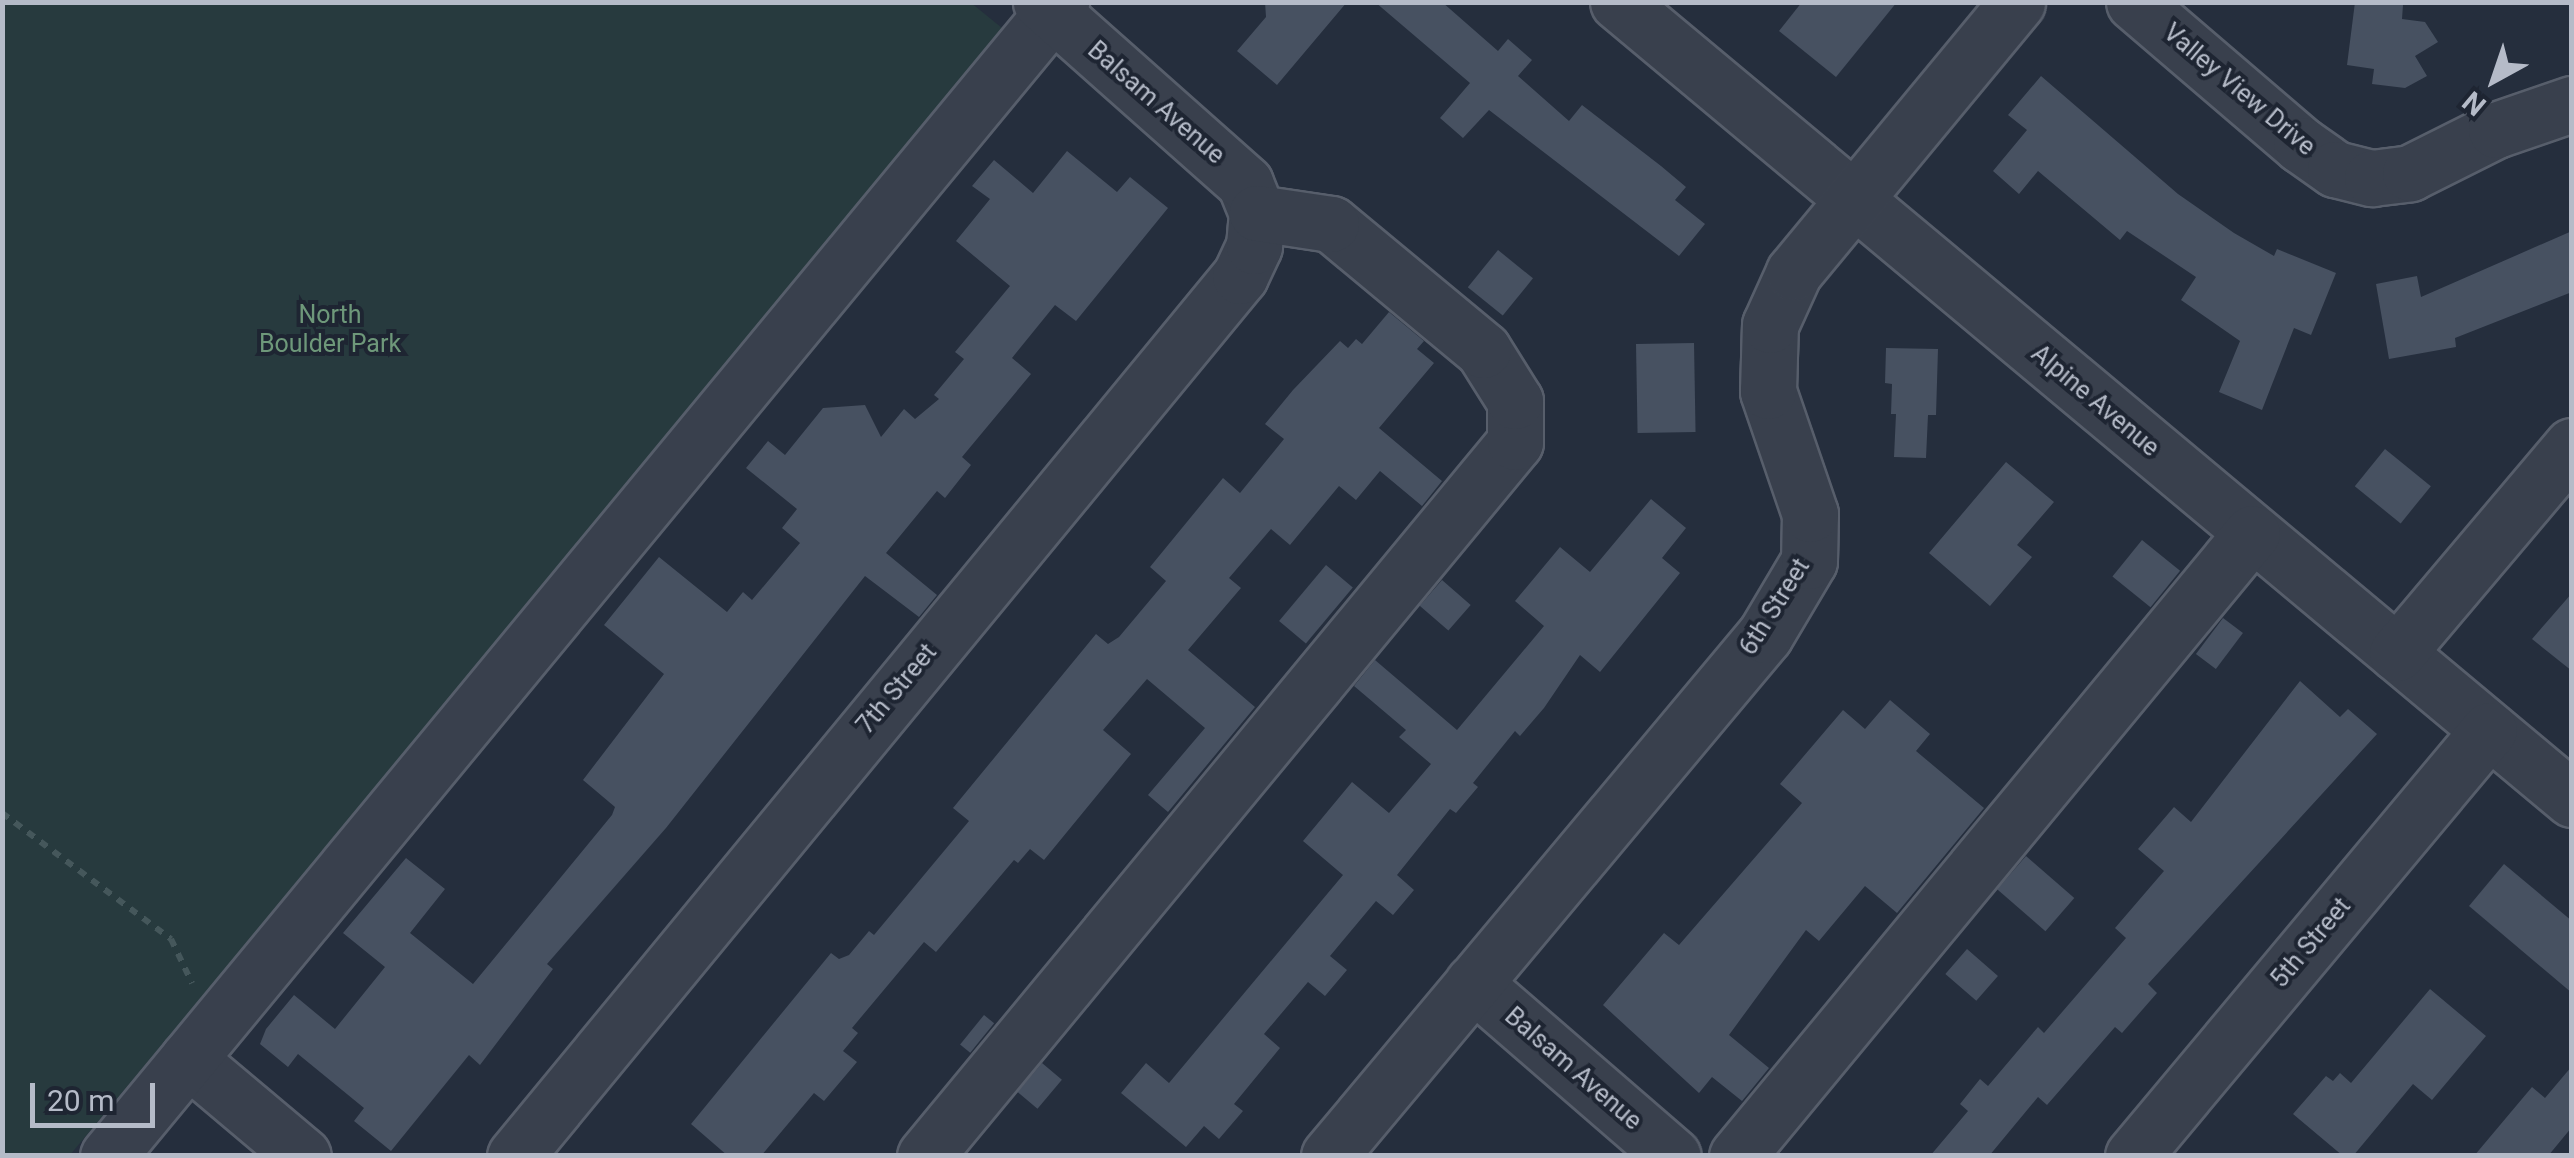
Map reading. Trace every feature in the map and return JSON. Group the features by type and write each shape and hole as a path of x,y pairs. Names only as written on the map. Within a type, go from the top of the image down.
{"street":[{"name":"Alpine Avenue","path":"1618,2 2572,799"},
{"name":"6th Street","path":"1329,1156 1764,635 1809,561 1810,514 1768,391 1770,325 1794,272 2018,2"},
{"name":"Valley View Drive","path":"2134,2 2301,144 2335,168 2372,178 2410,174 2496,130 2572,104"},
{"name":"Balsam Avenue","path":"1052,6 1245,182 1257,213"},
{"path":"108,1156 1052,6"},
{"name":"7th Street","path":"515,1156 1240,276 1254,246 1257,213"},
{"path":"925,1156 1514,442 1515,401 1482,350 1331,224 1257,213"},
{"path":"2397,654 2572,446"},
{"path":"1736,1156 2252,533"},
{"name":"5th Street","path":"2133,1156 2488,730"},
{"name":"Balsam Avenue","path":"1473,983 1673,1156"},
{"path":"200,1044 303,1156"}],"path":[{"path":"2,813 170,938 200,1044"}],"green space":[{"name":"North Boulder Park","path":"970,2 1007,32 70,1155 3,1155 2,3"}],"building":[{"path":"1265,2 1347,2 1277,85 1237,51 1266,17"},
{"path":"1375,2 1442,2 1498,51 1508,39 1532,60 1518,76 1569,121 1582,105 1661,166 1686,187 1675,200 1705,224 1679,256 1489,110 1463,138 1440,118 1470,83"},
{"path":"1802,2 1897,2 1836,77 1779,31"},
{"path":"2355,2 2403,5 2402,19 2425,22 2438,42 2415,56 2427,76 2405,88 2372,84 2374,69 2347,65"},
{"path":"2041,76 2178,194 2234,233 2274,256 2277,249 2336,273 2311,335 2294,328 2262,410 2219,392 2240,341 2181,300 2196,277 2127,231 2120,240 2038,171 2019,194 1993,171 2027,130 2008,115"},
{"path":"1067,151 1117,192 1130,177 1168,208 1076,321 1055,305 1012,358 1031,374 962,457 971,465 945,498 937,491 886,553 937,595 919,617 865,576 666,828 547,964 553,969 480,1065 469,1055 391,1151 354,1121 364,1108 298,1054 288,1067 260,1044 266,1029 294,995 335,1029 385,967 343,933 406,858 445,889 410,933 473,984 612,815 615,807 583,780 664,674 604,625 659,557 727,612 743,592 752,600 800,543 782,528 797,509 746,468 768,441 785,455 823,408 865,405 881,437 904,409 915,419 939,399 934,395 964,359 955,352 1010,286 956,241 990,199 972,186 994,160 1033,193"},
{"path":"2572,231 2572,292 2455,338 2456,347 2389,359 2376,284 2417,276 2421,297"},
{"path":"1498,250 1533,278 1503,316 1468,287"},
{"path":"1389,312 1424,341 1417,349 1434,363 1379,428 1442,481 1422,506 1380,471 1356,500 1339,486 1290,545 1271,529 1229,578 1241,588 1188,650 1255,707 1168,812 1148,795 1205,728 1147,679 1103,730 1131,754 1044,860 1030,849 1018,863 1014,860 936,952 924,942 852,1028 858,1033 843,1051 857,1062 824,1101 814,1093 761,1156 728,1156 691,1124 831,953 839,959 849,955 869,931 874,935 969,821 953,808 1096,634 1108,644 1119,637 1166,581 1150,567 1223,478 1240,493 1284,439 1265,424 1293,390 1340,341 1348,348 1356,339 1362,344"},
{"path":"1694,343 1696,432 1638,433 1636,344"},
{"path":"1886,348 1938,349 1936,415 1928,415 1926,458 1894,457 1896,414 1891,414 1892,384 1885,383"},
{"path":"2385,449 2431,486 2401,523 2355,486"},
{"path":"2006,462 2054,502 2017,545 2032,557 1990,606 1929,553"},
{"path":"1651,499 1686,528 1662,558 1680,573 1600,672 1580,655 1544,708 1520,736 1515,731 1473,783 1478,787 1456,813 1450,809 1397,875 1414,890 1393,915 1376,901 1330,956 1347,970 1325,996 1308,982 1264,1034 1280,1048 1234,1104 1243,1111 1219,1139 1204,1126 1186,1147 1121,1093 1146,1063 1169,1083 1343,875 1303,841 1352,782 1389,813 1431,764 1399,737 1406,730 1354,686 1375,660 1457,730 1544,626 1515,601 1560,547 1590,572"},
{"path":"2142,540 2180,571 2151,607 2112,577"},
{"path":"1326,565 1353,587 1306,643 1279,621"},
{"path":"1442,580 1471,605 1448,631 1420,606"},
{"path":"2572,593 2572,671 2532,639"},
{"path":"2223,618 2243,633 2216,669 2196,654"},
{"path":"2300,681 2340,717 2348,709 2377,734 2148,984 2157,993 2122,1033 2115,1027 2047,1105 2038,1097 1989,1156 1930,1156 1968,1111 1960,1104 1980,1079 1988,1086 2038,1027 2044,1033 2126,938 2115,928 2164,871 2138,849 2174,807 2191,822"},
{"path":"1890,700 1930,734 1916,751 1984,808 1897,913 1865,886 1819,941 1806,930 1729,1035 1769,1068 1742,1101 1712,1077 1699,1093 1603,1005 1664,933 1679,945 1802,803 1780,784 1843,710 1865,729"},
{"path":"2026,856 2074,898 2045,931 1997,889"},
{"path":"2504,864 2572,921 2572,993 2469,906"},
{"path":"1967,949 1998,976 1976,1001 1945,974"},
{"path":"2430,989 2486,1036 2432,1100 2413,1084 2353,1156 2343,1156 2293,1114 2326,1076 2333,1081 2340,1073 2351,1083"},
{"path":"984,1015 994,1023 970,1053 960,1045"},
{"path":"1042,1063 1062,1080 1037,1109 1018,1092"},
{"path":"2572,1066 2572,1127 2548,1156 2474,1156 2532,1087 2545,1098"}]}
